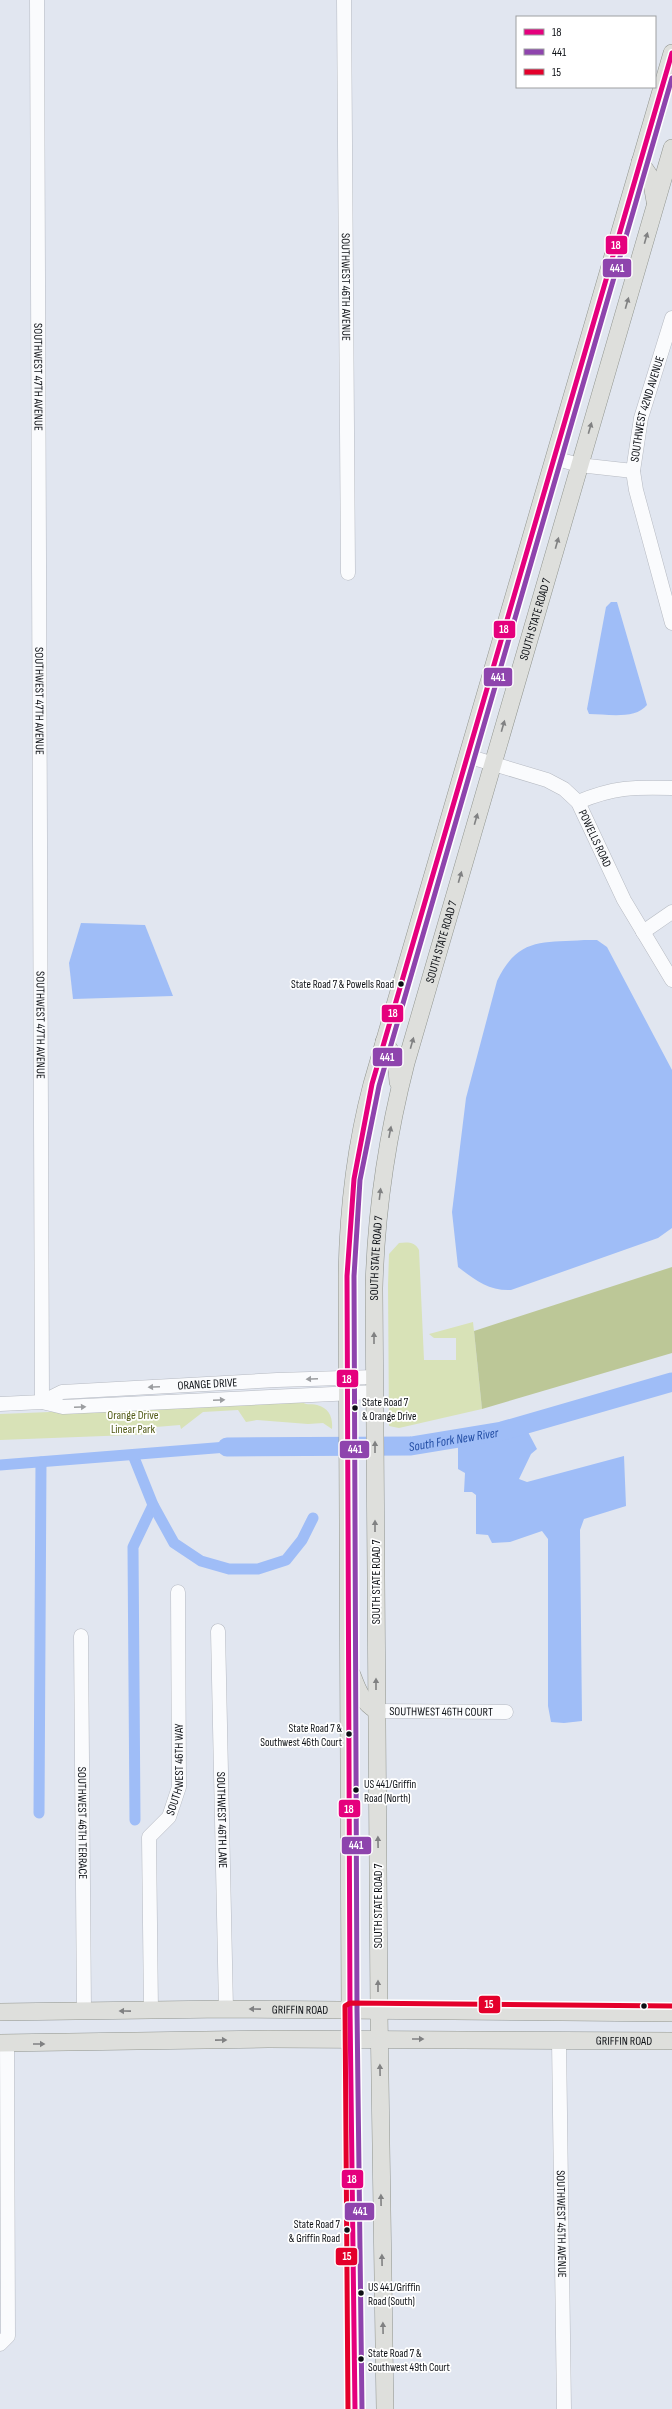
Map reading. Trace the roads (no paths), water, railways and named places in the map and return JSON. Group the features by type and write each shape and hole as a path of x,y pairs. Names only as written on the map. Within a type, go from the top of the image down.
{"main road":[{"path":"355,2409 350,2039 348,1666 349,1472 347,1276 350,1199 362,1124 384,1042 672,53"},
{"name":"SOUTH STATE ROAD 7","path":"385,2409 379,2039 376,1711 375,1265 379,1208 389,1136 398,1094 492,764 672,148"},
{"path":"640,162 651,178 655,207"},
{"path":"384,1042 396,1061 398,1094"},
{"path":"348,1666 359,1694 368,1706 376,1711"},
{"name":"GRIFFIN ROAD","path":"0,2012 226,2009 672,2013"},
{"name":"GRIFFIN ROAD","path":"3,2043 350,2039 672,2041"}],"street":[{"name":"SOUTHWEST 47TH AVENUE","path":"37,0 42,1402"},
{"name":"SOUTHWEST 46TH AVENUE","path":"344,0 348,573"},
{"name":"SOUTHWEST 42ND AVENUE","path":"554,458 580,465 633,471 641,418 672,318"},
{"path":"633,471 672,623"},
{"name":"POWELLS ROAD","path":"467,756 547,780 564,789 578,802 624,900 672,980"},
{"path":"578,802 602,792 618,788 672,788"},
{"path":"643,932 672,912"},
{"name":"ORANGE DRIVE","path":"42,1402 62,1392 203,1384 375,1384"},
{"path":"180,1402 192,1396 203,1384"},
{"name":"ORANGE DRIVE","path":"0,1404 42,1402 63,1407 180,1402 348,1385"},
{"name":"SOUTHWEST 46TH WAY","path":"151,2011 149,1837 169,1816 180,1787 178,1592"},
{"name":"SOUTHWEST 46TH LANE","path":"218,1631 226,2009"},
{"name":"SOUTHWEST 46TH TERRACE","path":"81,1636 84,2010"},
{"name":"SOUTHWEST 46TH COURT","path":"376,1711 506,1712"},
{"name":"SOUTHWEST 45TH AVENUE","path":"559,2040 564,2409"},
{"path":"0,2344 8,2336 3,2043"}],"water":[{"path":"611,602 617,602 647,705 642,710 635,713 620,715 589,714 587,709 606,607"},
{"path":"81,923 145,925 173,996 73,999 69,963"},
{"path":"597,940 607,947 672,1070 672,1228 658,1238 511,1290 496,1289 476,1280 458,1267 452,1212 466,1098 497,981 505,967 514,956 523,949 533,945 556,941"},
{"path":"502,1431 528,1432 537,1449 531,1454 519,1479 527,1482 624,1456 626,1506 584,1519 580,1530 582,1721 564,1723 551,1722 548,1706 548,1539 542,1531 510,1542 492,1543 488,1535 476,1534 476,1495 472,1492 464,1492 465,1473 458,1469 458,1438"}],"waterway":[{"name":"South Fork New River","path":"227,1447 411,1446 502,1431 672,1382"},
{"path":"0,1465 227,1447"},
{"path":"133,1455 153,1505 133,1547 135,1820"},
{"path":"39,1813 41,1462"},
{"path":"153,1505 174,1543 201,1561 229,1569 258,1569 286,1560 302,1540 313,1518"}],"place":[{"name":"State Road 7 & Powells Road","path":"401,984"},
{"name":"State Road 7 & Orange Drive","path":"355,1408"},
{"name":"State Road 7 & Southwest 46th Court","path":"349,1734"},
{"name":"US 441/Griffin Road (North)","path":"356,1790"},
{"name":"State Road 7 & Griffin Road","path":"347,2230"},
{"name":"US 441/Griffin Road (South)","path":"361,2293"},
{"name":"State Road 7 & Southwest 49th Court","path":"361,2359"}],"park label":[{"name":"Orange Drive Linear Park","path":"133,1422"}]}
